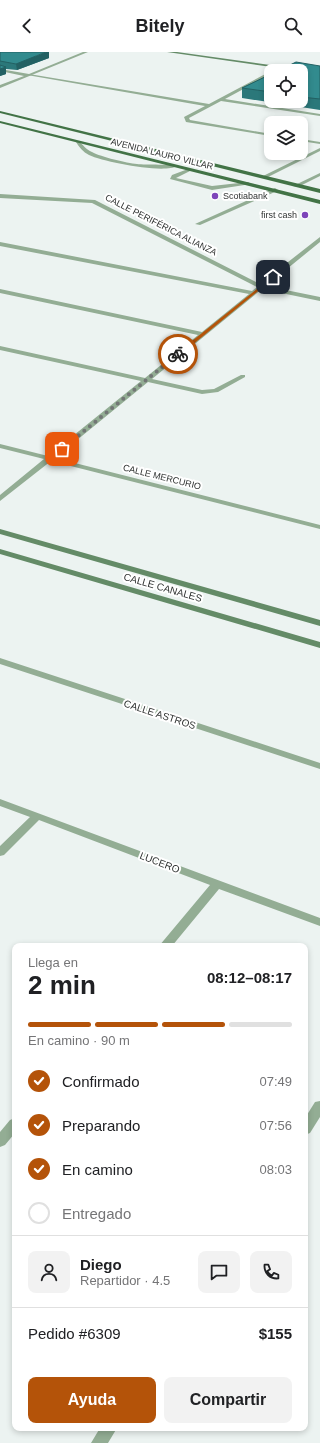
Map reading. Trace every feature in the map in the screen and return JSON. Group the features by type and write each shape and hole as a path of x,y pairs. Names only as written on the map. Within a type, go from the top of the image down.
{"main road":[{"path":"169,52 264,66"},
{"path":"194,52 279,64"},
{"path":"308,68 320,70"},
{"path":"308,71 320,73"},
{"name":"AVENIDA LAURO VILLAR","path":"0,112 320,191"},
{"name":"AVENIDA LAURO VILLAR","path":"0,122 320,202"},
{"path":"129,155 150,148"},
{"name":"CALLE CANALES","path":"0,531 320,623"},
{"name":"CALLE CANALES","path":"0,551 320,645"}],"street":[{"path":"0,87 86,52"},
{"path":"0,70 209,105"},
{"path":"264,76 186,118 188,120 264,134"},
{"path":"219,100 320,115"},
{"path":"308,141 320,143"},
{"path":"78,142 83,149 92,154 128,164 158,167 175,166"},
{"path":"264,177 320,149"},
{"path":"188,170 174,176 173,179 212,188 248,184"},
{"path":"296,186 319,176"},
{"path":"198,224 275,190"},
{"name":"CALLE PERIFÉRICA ALIANZA","path":"0,196 93,201 261,287 320,299"},
{"path":"0,499 320,239"},
{"path":"0,244 253,293"},
{"path":"0,291 203,334"},
{"path":"0,348 202,392 216,391 243,376"},
{"name":"CALLE MERCURIO","path":"0,446 320,527"},
{"name":"CALLE ASTROS","path":"0,661 320,766"},
{"name":"LUCERO","path":"0,802 320,922"},
{"path":"0,852 37,816"},
{"path":"168,943 217,884"},
{"path":"308,1124 320,1106"},
{"path":"0,1141 12,1127"},
{"path":"99,1443 107,1431"}],"building":[{"path":"0,52 46,52 16,64 0,61"},
{"path":"296,62 308,64 292,64"},
{"path":"308,64 320,66 320,99 308,98"},
{"path":"0,65 6,67 0,69"},
{"path":"264,77 264,91 242,88"}],"way so far":[{"path":"62,449 178,354"}],"place":[{"name":"Scotiabank","path":"215,196"},
{"name":"first cash","path":"305,215"}],"route":[{"path":"178,354 273,277"}]}
